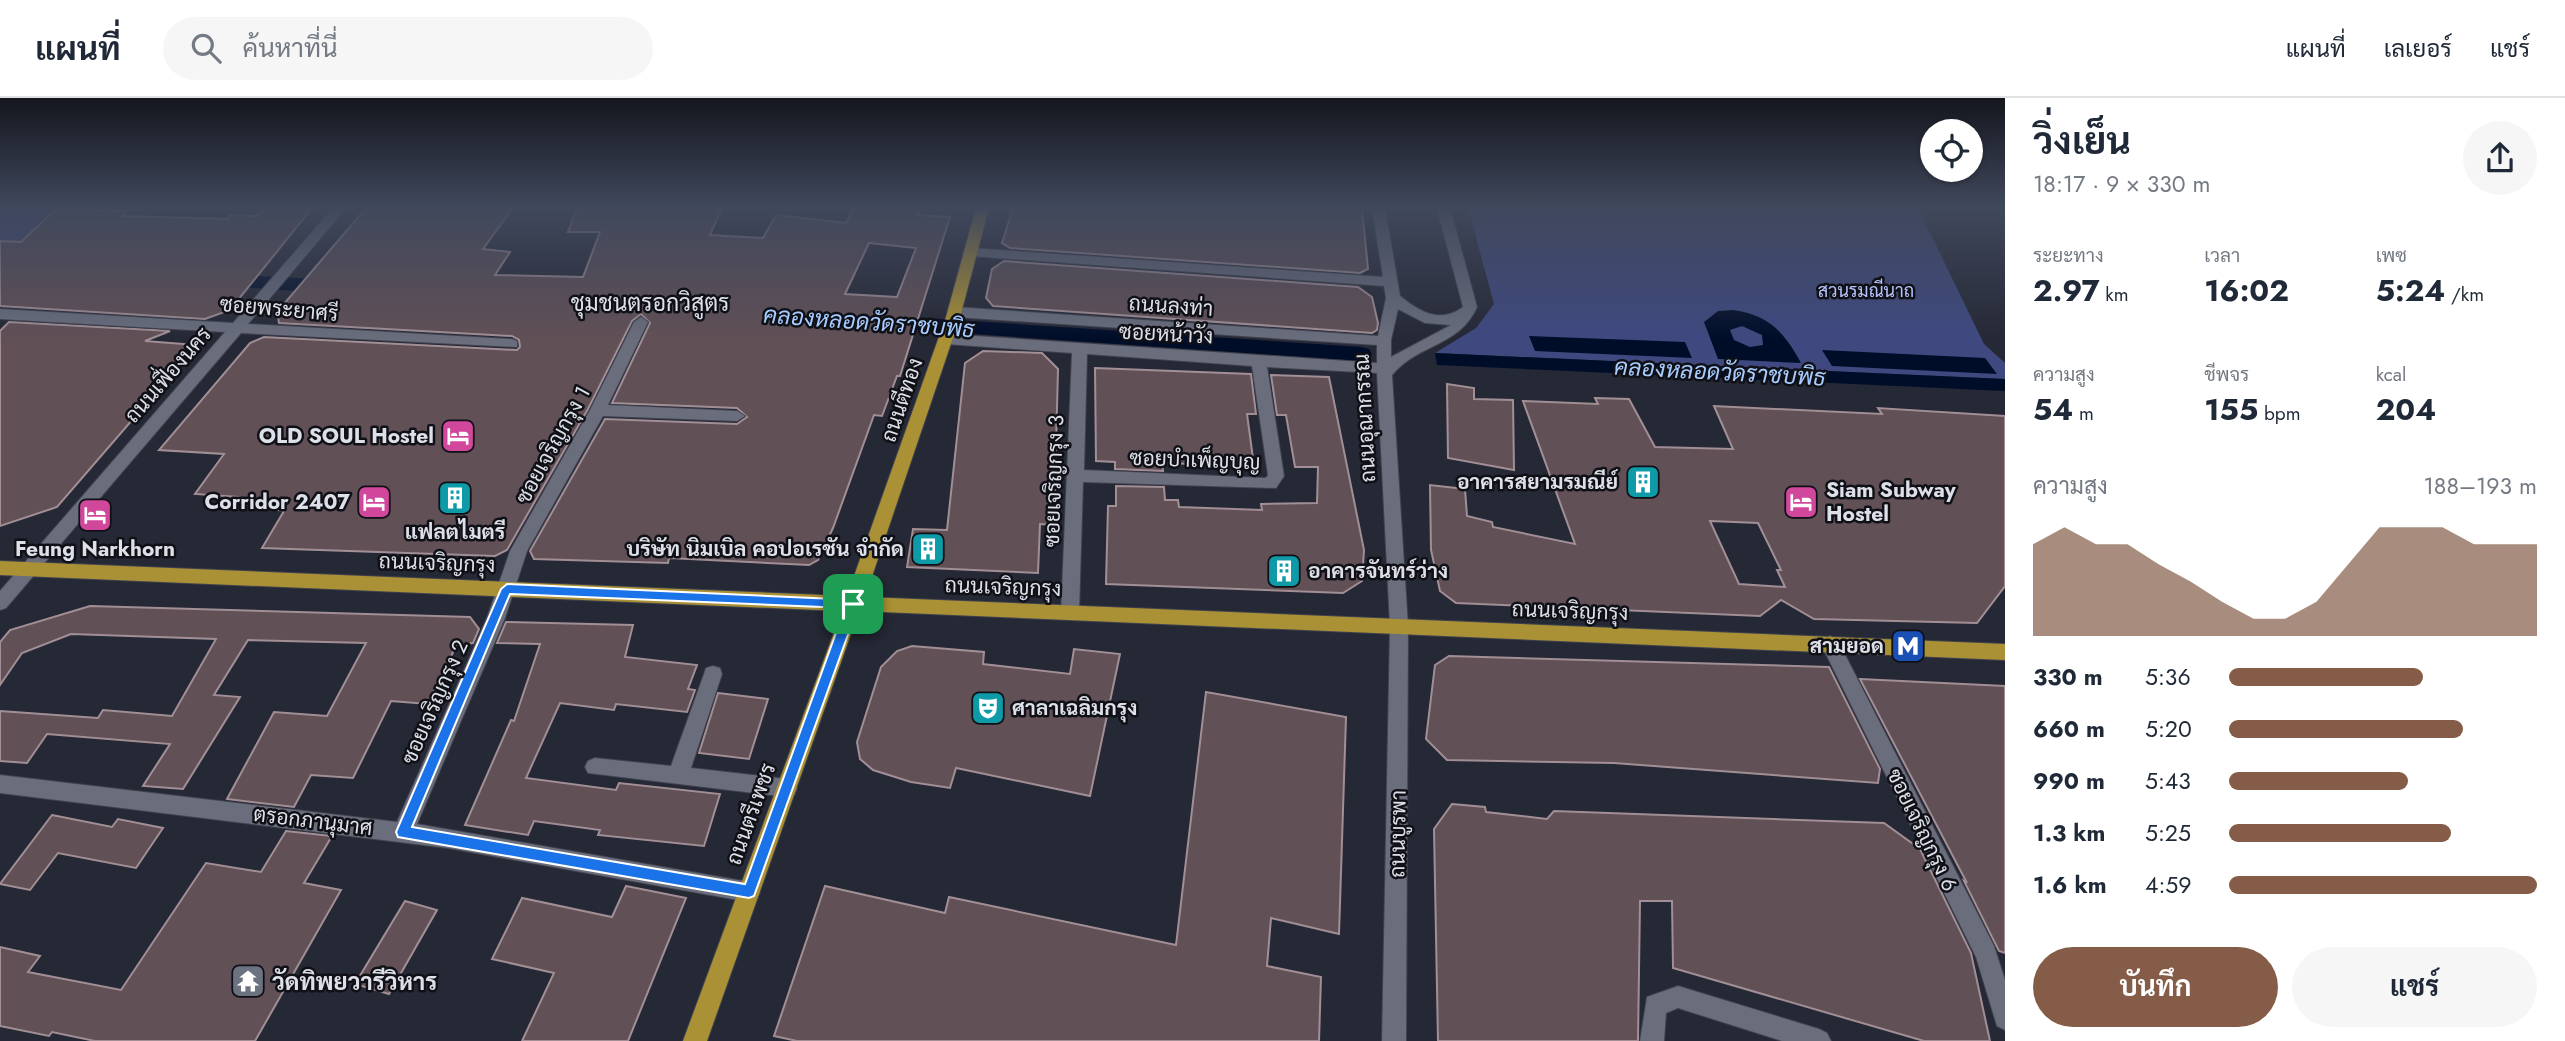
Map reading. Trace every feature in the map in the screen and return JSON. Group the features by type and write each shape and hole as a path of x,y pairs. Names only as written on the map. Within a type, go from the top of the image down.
{"main road":[{"name":"ถนนตีทอง","path":"853,604 950,325 971,252"},
{"name":"ถนนเจริญกรุง","path":"0,568 2005,652"},
{"name":"ถนนตรีเพชร","path":"695,1041 853,604"}],"street":[{"name":"ถนนเฟื่องนคร","path":"0,603 302,252"},
{"path":"971,252 1390,282"},
{"name":"ถนนอุณากรรณ","path":"1385,252 1393,298 1384,340 1399,626"},
{"path":"1385,371 1405,352 1459,328 1466,320 1470,307 1455,252"},
{"path":"1393,298 1415,316 1427,320 1460,318 1470,307"},
{"name":"ซอยพระยาศรี","path":"0,314 512,344"},
{"name":"ซอยเจริญกรุง 1","path":"507,589 519,551 598,410 641,322"},
{"name":"ถนนลงท่า","path":"950,325 1384,340"},
{"name":"ซอยหน้าวัง","path":"950,325 1080,350 1385,371"},
{"name":"ซอยเจริญกรุง 3","path":"1070,613 1080,350"},
{"name":"ซอยบำเพ็ญบุญ","path":"1075,476 1270,484 1276,477 1259,361"},
{"path":"598,410 737,416"},
{"name":"ซอยเจริญกรุง 2","path":"403,832 507,589"},
{"name":"ถนนบูรพา","path":"1394,1041 1399,626"},
{"name":"ซอยเจริญกรุง 6","path":"1830,644 1986,954 2005,1018"},
{"path":"678,776 713,674"},
{"path":"595,768 787,788"},
{"name":"ตรอกภานุมาศ","path":"0,784 403,832 749,892"},
{"path":"1652,1041 1655,1006 1678,997 1819,1041"}],"green space":[{"name":"สวนรมณีนาถ","path":"1480,252 1939,252 1984,344 2005,363 2005,379 1435,353 1476,328 1494,304"}],"water":[{"path":"1734,310 1767,321 1782,334 1801,363 1718,359 1704,322 1718,311","holes":["1742,326 1762,335 1763,345 1750,347 1734,340 1730,330"]},
{"path":"1529,336 1685,342 1692,358 1535,351"},
{"path":"1822,350 1985,358 1997,374 1832,366"},
{"path":"1435,353 2005,379 2005,391 1437,365"}],"building":[{"path":"0,252 277,252 230,310 205,319 0,306"},
{"path":"328,252 510,252 495,275 583,277 592,252 865,252 845,294 897,297 914,252 939,252 900,376 897,376 882,416 874,415 833,528 818,560 809,565 669,558 668,563 534,559 530,551 605,419 737,424 747,417 737,408 612,403 650,323 641,314 632,321 588,409 507,550 495,556 262,548 284,511 235,502 238,497 195,494 224,454 159,450 250,343 264,337 517,350 520,347 519,340 512,336 279,323 277,312"},
{"path":"1066,252 1366,252 1368,269 1360,273"},
{"path":"1004,261 1358,287 1372,297 1377,330 1372,333 993,306 986,298 992,269"},
{"path":"9,322 170,331 145,341 197,345 57,507 0,526 0,331"},
{"path":"983,351 1042,353 1058,369 1054,525 1040,524 1038,573 907,567 913,529 947,530 965,363"},
{"path":"1095,368 1251,374 1256,414 1247,414 1254,466 1162,463 1163,471 1115,469 1115,462 1096,461"},
{"path":"1271,375 1329,377 1364,550 1362,581 1343,593 1106,584 1108,506 1116,506 1116,486 1164,487 1165,500 1178,500 1179,507 1262,510 1261,504 1317,503 1318,467 1295,467 1286,415 1277,415"},
{"path":"1447,384 1474,388 1474,399 1513,400 1514,470 1448,458"},
{"path":"1595,398 1629,399 1655,447 1733,449 1714,406 1882,414 1878,408 2005,416 2005,586 1977,623 1814,619 1781,600 1760,616 1456,603 1440,591 1431,550 1430,485 1465,489 1467,516 1492,522 1493,527 1575,544 1523,401 1598,404","holes":["1710,521 1758,523 1781,570 1777,570 1785,587 1739,584"]},
{"path":"90,606 470,617 479,629 473,643 456,646 428,704 391,701 353,778 311,775 294,807 227,799 274,712 327,716 366,643 248,640 214,695 240,697 183,789 143,786 170,744 47,734 27,763 0,761 0,711 98,718 103,710 172,716 216,639 71,634 22,653 0,685 0,642 10,630"},
{"path":"506,622 633,625 625,657 697,665 688,689 695,690 687,712 616,704 614,710 560,703 526,778 616,790 619,783 720,794 704,846 598,835 600,830 534,821 528,835 465,825 511,720 514,721 540,644 497,643"},
{"name":"ศาลาเฉลิมกรุง","path":"912,646 984,652 983,664 1070,674 1074,649 1120,654 1090,796 956,768 950,788 911,782 873,770 860,759 857,742 881,667 897,651"},
{"path":"1449,656 1829,667 1880,769 1878,783 1614,763 1447,760 1426,739 1435,665"},
{"path":"1860,679 2005,686 2005,953 1999,951 1964,881 1967,883"},
{"path":"1206,692 1346,717 1339,934 1271,918 1267,966 1321,977 1319,1041 797,1041 774,1036 825,886 945,913 949,897 1176,945"},
{"path":"718,693 768,699 749,759 699,753"},
{"path":"1452,804 1485,807 1486,812 1547,819 1554,811 1884,823 1920,849 1971,953 1990,1041 1924,1041 1673,968 1672,901 1640,901 1638,1041 1438,1041 1434,829"},
{"path":"52,815 112,827 118,819 163,828 136,868 58,853 30,890 0,884"},
{"path":"286,831 332,836 304,883 341,890 255,1041 95,1041 52,1032 49,1036 0,1026 0,947 40,956 28,972 121,990 206,863 261,872"},
{"path":"626,886 686,898 628,1041 522,1041 554,973 492,959 522,898 612,917"},
{"path":"405,901 437,910 389,994 355,984"}],"waterway":[{"name":"คลองหลอดวัดราชบพิธ","path":"218,280 337,287"},
{"name":"คลองหลอดวัดราชบพิธ","path":"882,322 1361,354"}],"place":[{"name":"OLD SOUL Hostel","path":"458,436"},
{"name":"อาคารสยามรมณีย์","path":"1643,482"},
{"name":"แฟลตไมตรี","path":"455,498"},
{"name":"Corridor 2407","path":"374,502"},
{"name":"Siam Subway Hostel","path":"1801,502"},
{"name":"Feung Narkhorn","path":"95,515"},
{"name":"บริษัท นิมเบิล คอปอเรชัน จำกัด","path":"928,549"},
{"name":"อาคารจันทร์ว่าง","path":"1284,571"},
{"name":"สามยอด","path":"1908,646"},
{"name":"ศาลาเฉลิมกรุง","path":"988,708"},
{"name":"วัดทิพยวารีวิหาร","path":"248,981"}],"district":[{"name":"ชุมชนตรอกวิสูตร","path":"650,303"}],"route":[{"path":"507,589 853,604 749,892 403,832 507,589"}]}
